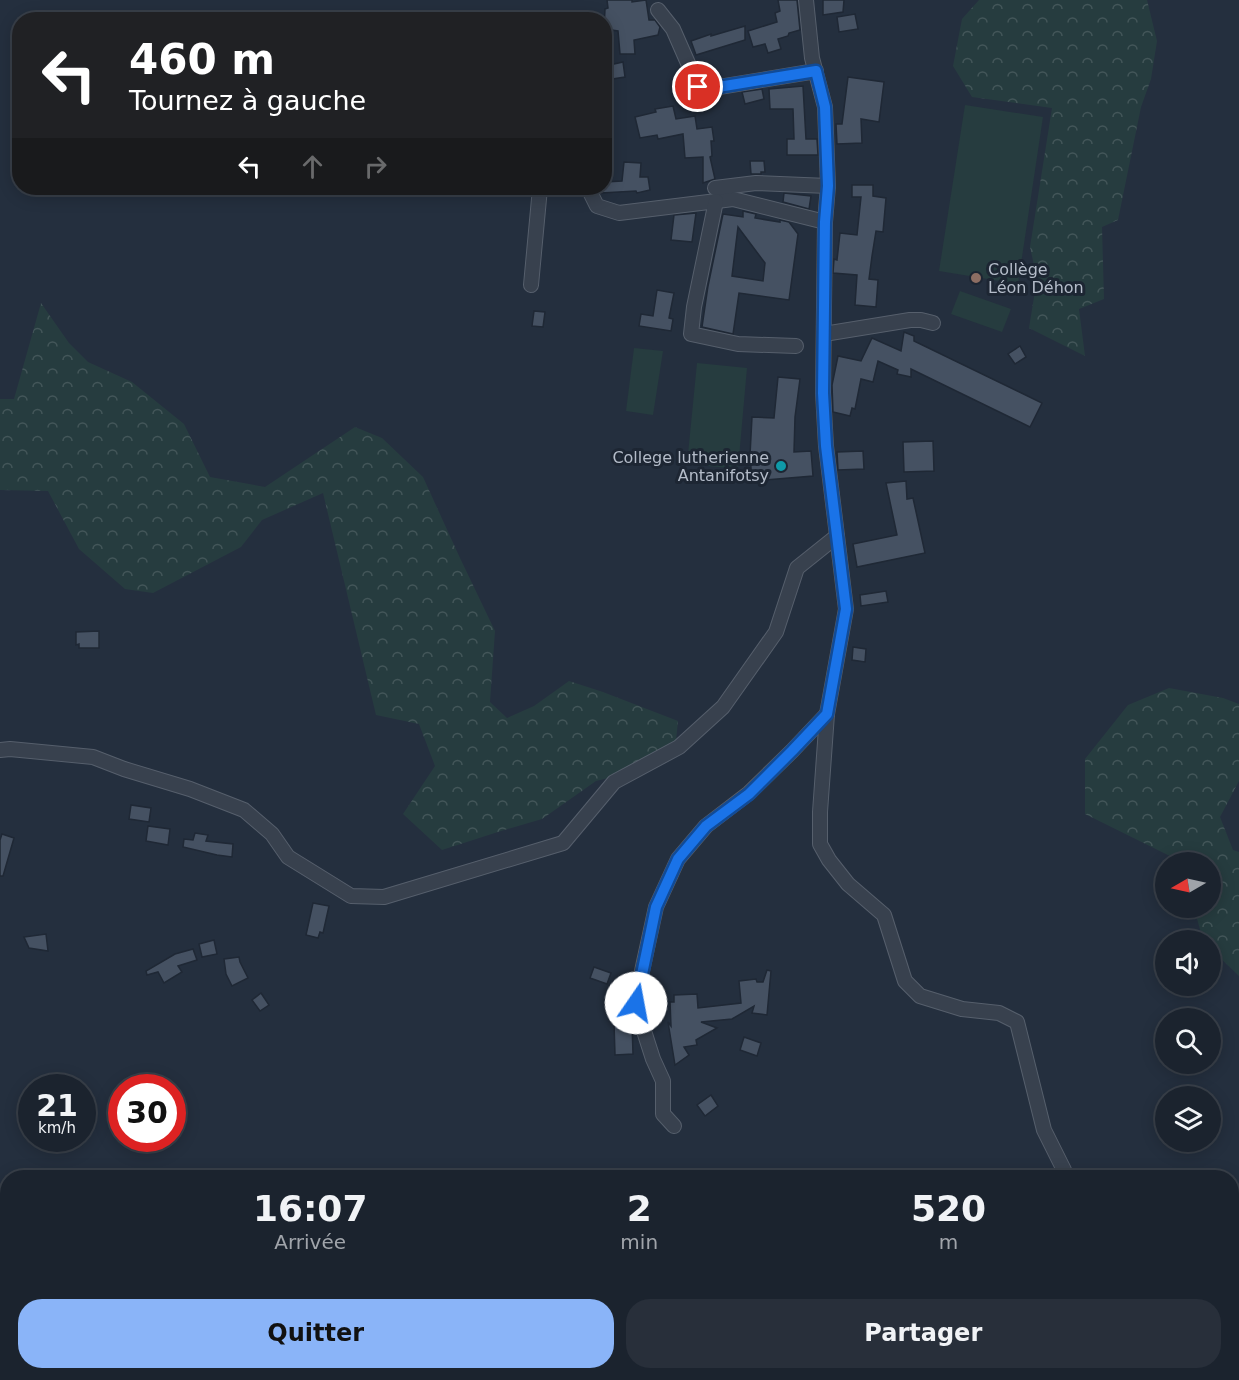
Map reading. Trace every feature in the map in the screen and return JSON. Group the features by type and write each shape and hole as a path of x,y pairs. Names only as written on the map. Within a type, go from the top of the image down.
{"street":[{"path":"806,0 813,58 825,107 828,186 825,222 823,393 826,446 846,609 827,714 820,844 829,860 848,884 884,915 905,981 921,996 962,1009 999,1012 1017,1022 1044,1130 1064,1170"},
{"path":"658,10 673,29 698,87 706,89 816,71"},
{"path":"592,195 597,206 619,213 715,194 756,183 828,186"},
{"path":"715,194 825,222"},
{"path":"715,194 691,334 738,344 796,346"},
{"path":"531,285 539,195"},
{"path":"824,334 910,320 933,323"},
{"path":"0,750 93,757 190,789 244,810 272,834 288,857 351,896 384,897 563,843 614,782 679,747 723,707 776,632 797,568 837,536"},
{"path":"675,1126 663,1114 663,1081 653,1059 636,1003 656,907 678,859 706,826 749,794 827,714"}],"green space":[{"path":"979,0 1147,0 1157,41 1151,79 1141,107 1118,220 1102,227 1104,299 1079,309 1085,356 1029,328 1037,279 1030,247 1052,108 972,97 953,66 962,19"},
{"path":"965,105 1043,117 1018,284 939,271"},
{"path":"960,291 1011,309 1002,332 951,314"},
{"path":"41,303 69,343 88,362 132,382 184,424 210,477 265,487 355,427 382,438 423,477 495,631 490,702 507,718 534,706 569,681 678,721 675,750 633,772 596,781 542,819 442,850 403,814 435,766 419,724 376,715 323,493 262,520 241,547 153,593 125,589 79,549 48,491 0,490 0,399 14,399"},
{"path":"634,348 663,351 653,415 626,411"},
{"path":"697,363 747,368 738,469 687,464"},
{"path":"1169,688 1223,698 1239,704 1239,781 1220,817 1233,850 1239,852 1239,976 1221,959 1221,930 1200,930 1197,918 1221,918 1221,852 1162,852 1085,814 1085,759 1128,705"}],"building":[{"path":"607,0 632,0 632,2 646,0 649,20 655,20 660,27 658,35 634,40 635,54 620,54 618,31 612,30 612,12 605,12 608,8"},
{"path":"778,0 797,0 800,30 778,39 781,49 768,53 765,44 753,47 748,31 777,22 775,13 780,11"},
{"path":"823,0 844,0 843,12 823,15"},
{"path":"855,14 858,29 839,32 837,17"},
{"path":"745,26 745,40 696,55 691,41"},
{"path":"623,62 625,77 612,79 612,64"},
{"path":"848,77 884,82 879,122 861,119 862,143 837,144 836,124 842,124"},
{"path":"803,86 806,139 817,139 818,155 787,155 787,139 794,139 793,109 770,109 769,89"},
{"path":"762,89 764,99 745,104 742,92"},
{"path":"673,106 676,119 695,116 697,129 712,127 714,141 711,141 712,156 710,157 715,179 703,183 703,157 685,158 683,134 658,139 657,135 640,138 635,117 656,112 655,109"},
{"path":"750,161 764,161 765,172 751,174"},
{"path":"624,162 641,163 640,177 648,177 650,190 637,193 636,191 612,192 612,182 622,181"},
{"path":"852,185 873,185 873,196 886,198 883,232 876,231 869,279 878,280 876,307 855,305 857,275 833,273 840,233 857,235 861,197 852,197"},
{"path":"784,193 811,196 809,209 783,202"},
{"path":"743,211 756,214 755,218 789,222 798,234 789,300 739,293 733,334 702,327 723,214 743,217","holes":["738,227 765,263 763,281 732,276"]},
{"path":"696,213 692,242 671,240 674,215"},
{"path":"657,290 674,293 669,318 673,319 671,331 639,326 641,314 653,316"},
{"path":"534,311 545,312 543,327 532,326"},
{"path":"904,332 914,336 914,341 1042,403 1030,427 911,369 911,377 897,374 898,370 878,361 873,382 861,379 855,409 852,408 850,416 833,412 832,385 838,356 861,361 872,338 901,351"},
{"path":"1020,346 1026,357 1015,364 1008,354"},
{"path":"778,377 800,379 795,417 794,452 811,451 813,476 752,481 750,455 752,417 774,418"},
{"path":"933,441 934,471 904,472 903,442"},
{"path":"863,451 864,469 838,470 837,452"},
{"path":"906,481 907,499 913,498 925,553 857,567 853,544 897,535 886,483"},
{"path":"886,591 888,602 861,606 860,595"},
{"path":"99,631 99,648 79,648 79,644 76,645 76,632"},
{"path":"853,647 866,649 865,662 852,660"},
{"path":"131,805 151,808 149,822 129,819"},
{"path":"148,826 170,829 168,845 146,841"},
{"path":"195,833 208,835 206,841 233,844 232,857 183,847 184,839 193,840"},
{"path":"2,834 14,838 3,876 0,876 0,840"},
{"path":"313,903 329,906 323,933 320,932 318,938 306,935"},
{"path":"46,934 48,951 29,948 24,937"},
{"path":"214,940 217,954 202,957 199,944"},
{"path":"193,949 197,960 178,966 182,972 164,983 158,972 147,975 146,971 175,954"},
{"path":"239,957 248,978 232,986 226,974 224,959"},
{"path":"594,967 611,973 607,984 590,978"},
{"path":"767,970 771,971 767,1015 752,1013 754,1006 732,1019 701,1022 717,1028 696,1040 697,1045 684,1047 689,1055 675,1065 668,1022 671,1026 670,1002 674,1002 674,995 697,994 698,1008 741,1003 739,981 756,979 757,982 763,982"},
{"path":"261,993 269,1005 260,1011 252,1000"},
{"path":"614,1023 632,1023 633,1054 615,1055"},
{"path":"744,1037 761,1043 757,1056 740,1050"},
{"path":"711,1095 718,1106 705,1116 697,1105"}],"place":[{"name":"Collège Léon Déhon","path":"976,278"},
{"name":"College lutherienne Antanifotsy","path":"781,466"}],"route":[{"path":"636,1003 656,907 678,859 706,826 749,794 827,714 846,609 826,446 823,393 825,222 828,186 825,107 816,71 706,89 698,87"}]}
